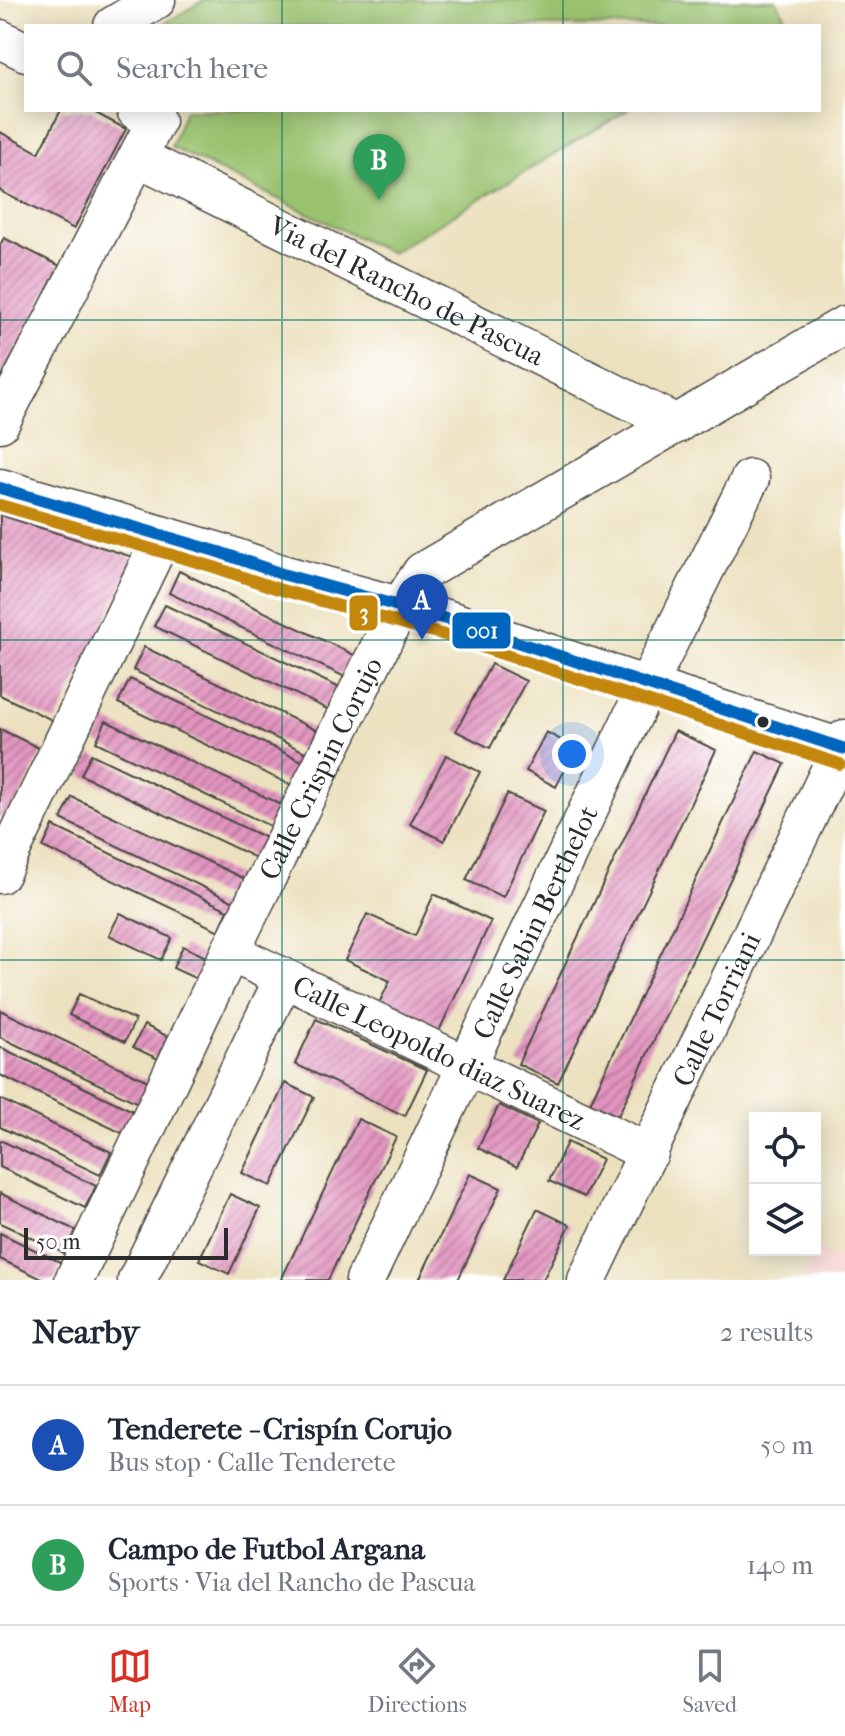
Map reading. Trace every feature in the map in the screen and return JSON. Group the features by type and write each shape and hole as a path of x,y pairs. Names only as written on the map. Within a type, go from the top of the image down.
{"street":[{"path":"116,24 156,0"},
{"path":"0,39 24,51"},
{"path":"0,423 138,157 146,116"},
{"name":"Via del Rancho de Pascua","path":"138,157 677,424"},
{"name":"Calle Crispin Corujo","path":"74,1280 400,606 422,572 845,325"},
{"name":"Calle Sabin Berthelot","path":"365,1280 647,686 750,479"},
{"path":"0,488 282,574 400,606 647,686 844,745"},
{"path":"0,874 162,537"},
{"name":"Calle Torriani","path":"587,1280 844,745"},
{"name":"Calle Leopoldo diaz Suarez","path":"230,952 649,1153"},
{"path":"137,1280 284,978"}],"shaded area":[{"path":"821,1250 845,1260 845,1280 803,1280 815,1256 821,1256"}],"green space":[{"path":"204,0 776,0 785,16 771,24 163,24"},
{"path":"184,112 625,112 390,253 171,147"}],"building":[{"path":"60,112 94,112 126,129 74,229 0,191 0,132 39,153"},
{"path":"4,238 60,266 0,380 0,245"},
{"path":"0,515 136,558 56,722 0,695"},
{"path":"179,571 356,656 345,677 169,593"},
{"path":"165,605 342,689 331,711 154,626"},
{"path":"144,647 320,732 309,754 133,670"},
{"path":"491,664 526,681 490,748 456,731"},
{"path":"130,679 304,762 293,786 118,703"},
{"path":"106,721 284,806 274,828 96,742"},
{"path":"0,729 43,750 0,838"},
{"path":"675,731 716,750 558,1083 518,1064"},
{"path":"546,732 576,748 556,787 526,771"},
{"path":"757,751 785,764 618,1116 590,1103"},
{"path":"91,754 266,838 256,858 81,775"},
{"path":"446,755 480,772 444,841 410,824"},
{"path":"507,794 544,811 503,897 466,880"},
{"path":"72,797 245,879 234,902 61,819"},
{"path":"53,826 228,910 219,931 43,847"},
{"path":"434,894 491,921 439,1031 379,1003 390,981 345,960 367,914 415,936"},
{"path":"120,913 172,938 161,960 109,935"},
{"path":"183,946 212,960 201,981 173,968"},
{"path":"79,994 135,1020 125,1042 69,1015"},
{"path":"0,1010 150,1082 140,1104 0,1037"},
{"path":"316,1019 427,1070 405,1116 295,1064"},
{"path":"144,1025 173,1039 162,1061 133,1047"},
{"path":"0,1047 137,1113 126,1135 0,1075"},
{"path":"285,1083 314,1097 271,1186 242,1173"},
{"path":"0,1099 111,1152 100,1175 0,1127"},
{"path":"499,1105 538,1124 517,1167 478,1148"},
{"path":"358,1119 396,1137 328,1280 281,1280"},
{"path":"0,1140 96,1186 85,1208 0,1167"},
{"path":"567,1142 602,1159 584,1197 549,1181"},
{"path":"470,1174 501,1188 458,1280 419,1280"},
{"path":"0,1193 77,1231 66,1254 0,1223"},
{"path":"230,1194 260,1208 229,1274 199,1260"},
{"path":"537,1209 570,1225 543,1280 503,1280"},
{"path":"0,1233 62,1263 54,1280 44,1280 0,1259"}],"transit line":[{"name":"001","path":"0,488 219,552 282,574 446,619 845,749"},
{"name":"3","path":"0,505 214,567 278,589 441,634 840,764"}],"place":[{"name":"Campo de Futbol Argana","path":"379,200"},
{"name":"Tenderete - Crispín Corujo","path":"422,640"}]}
